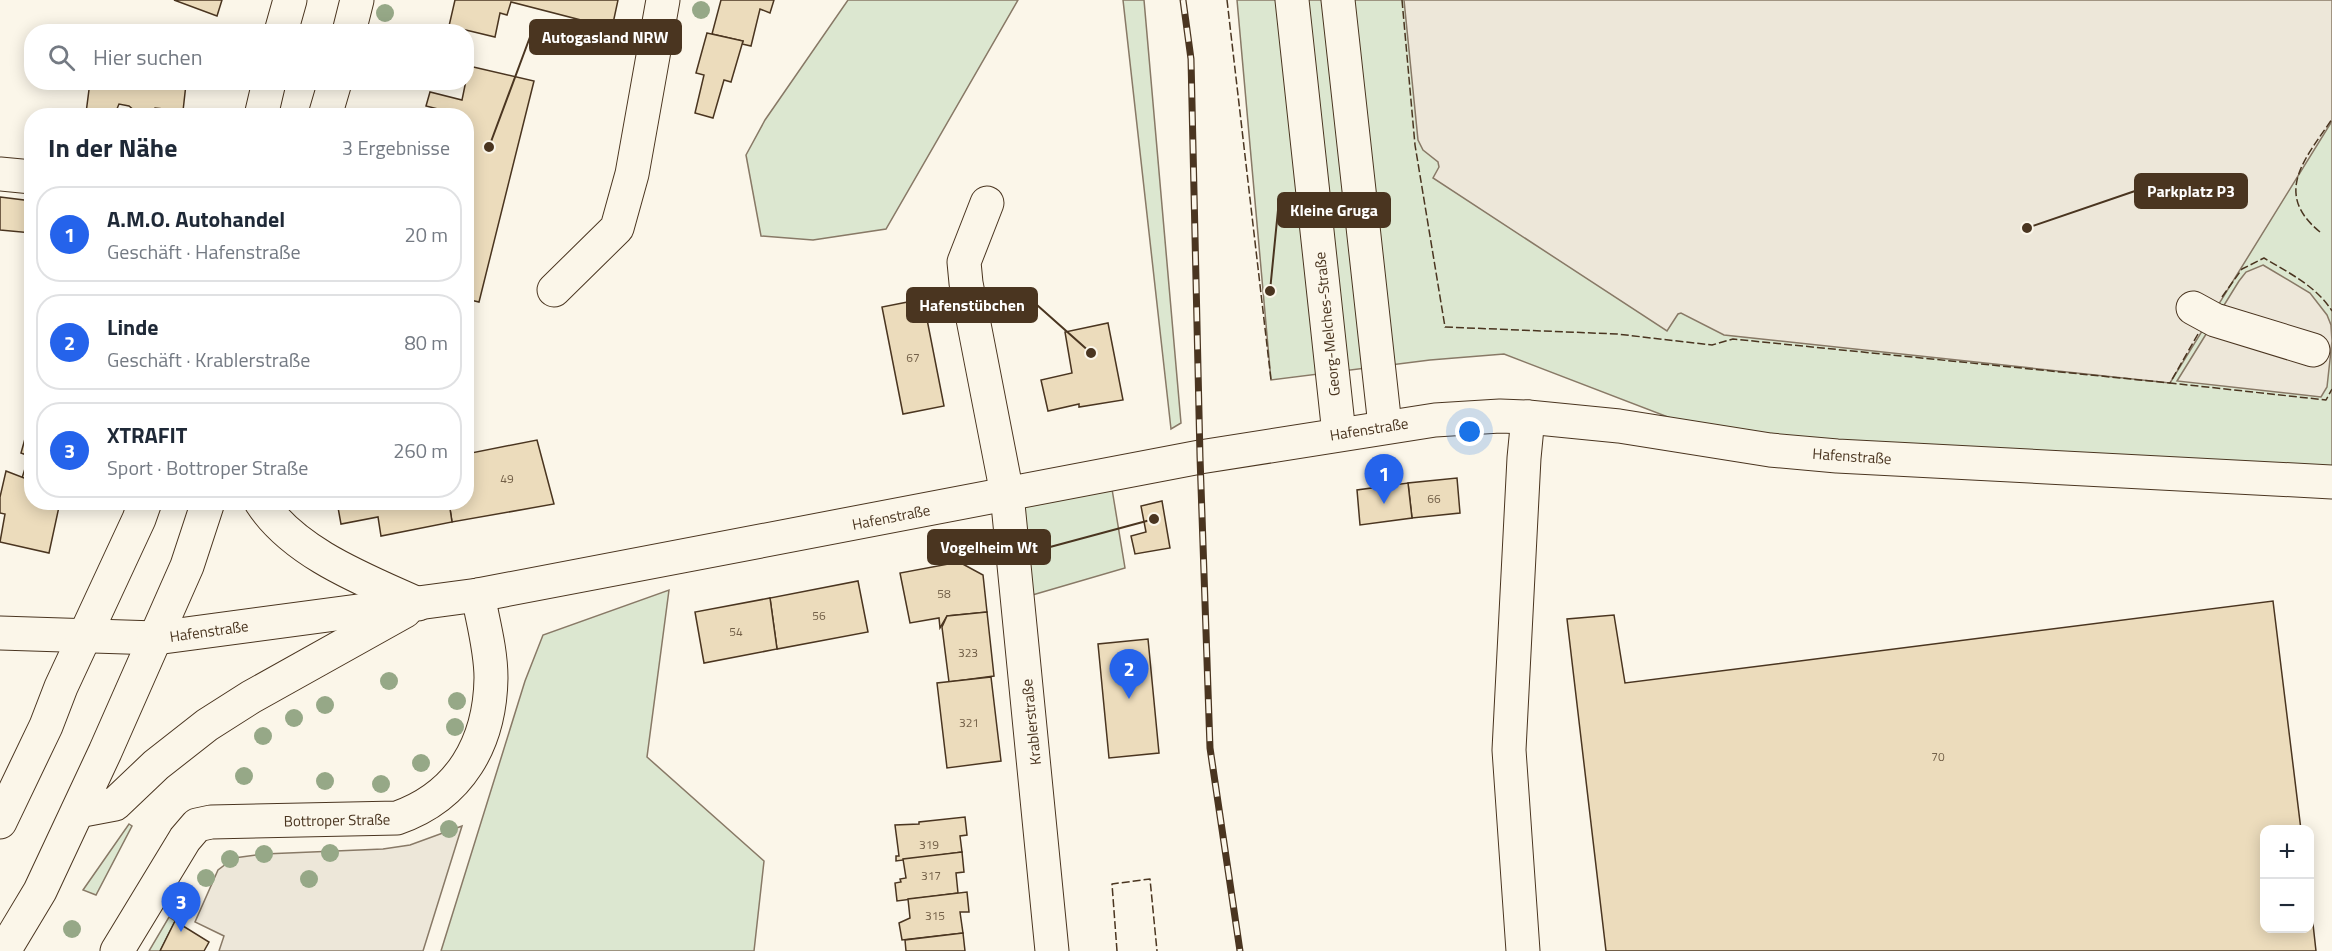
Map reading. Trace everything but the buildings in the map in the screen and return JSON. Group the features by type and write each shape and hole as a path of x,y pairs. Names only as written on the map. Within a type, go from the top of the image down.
{"main road":[{"path":"283,24 290,0"},
{"path":"351,24 357,0"},
{"path":"554,290 617,228 632,174 663,0"},
{"name":"Georg-Melches-Straße","path":"1292,0 1339,434"},
{"path":"1338,0 1385,426"},
{"path":"263,108 267,90"},
{"path":"327,108 332,90"},
{"path":"0,174 24,176"},
{"name":"Krablerstraße","path":"987,203 964,262 966,284 1008,494 1052,951"},
{"path":"2193,308 2215,320 2313,350"},
{"name":"Hafenstraße","path":"0,633 156,638 418,604 478,595 1200,457 1385,426 1470,417 1528,417 1619,426 1770,450 1837,456 2332,482"},
{"path":"1523,951 1509,750 1528,417"},
{"path":"0,822 46,726 61,687 142,510"},
{"path":"4,951 40,891 78,811 187,566 205,510"},
{"path":"268,510 303,544 357,576 418,604"},
{"name":"Bottroper Straße","path":"117,951 185,839 197,825 211,822 397,818 418,811 434,802 457,778 478,748 488,711 491,677 478,595"},
{"name":"Hafenstraße","path":"78,811 115,804 156,765 207,725 251,697 418,604"}],"green space":[{"path":"848,0 1018,0 886,229 813,240 761,236 746,155 765,120"},
{"path":"1123,0 1144,0 1181,423 1171,429"},
{"path":"1237,0 2332,0 2332,478 1707,432 1504,354 1430,360 1271,380"},
{"path":"1112,489 1125,568 1029,596 1019,503"},
{"path":"669,590 647,757 764,861 754,951 441,951 525,681 543,635"},
{"path":"129,824 132,826 96,895 83,890"},
{"path":"169,917 175,921 160,951 149,951"}],"shaded area":[{"path":"1404,0 2332,0 2332,121 2170,383 1724,335 1681,313 1667,331 1433,178 1439,167 1438,162 1423,150 1418,140"},
{"path":"2263,265 2310,293 2327,315 2331,325 2332,341 2327,387 2321,397 2177,381 2239,281 2246,272"},
{"path":"462,826 423,951 219,951 224,936 195,922 218,870 234,858 264,854 383,849 410,845"}],"railway":[{"path":"1183,0 1191,59 1200,457 1210,748 1240,951"}],"fence":[{"path":"1227,0 1271,380"},
{"path":"1402,0 1415,145 1445,327 1617,334 1712,345 1733,339 2170,383"},
{"path":"2320,232 2306,218 2298,203 2296,189 2304,162 2332,119"},
{"path":"2222,297 2242,269 2264,258 2310,287 2332,311"},
{"path":"2198,334 2170,383 2326,400 2332,389"},
{"path":"1117,951 1112,884 1150,879 1157,951"}],"place":[{"name":"Autogasland NRW","path":"489,147"},
{"name":"Parkplatz P3","path":"2027,228"},
{"name":"Kleine Gruga","path":"1270,291"},
{"name":"Hafenstübchen","path":"1091,353"},
{"name":"A.M.O. Autohandel","path":"1384,504"},
{"name":"Vogelheim Wt","path":"1154,519"},
{"name":"Linde","path":"1129,699"},
{"name":"XTRAFIT","path":"181,932"}]}
